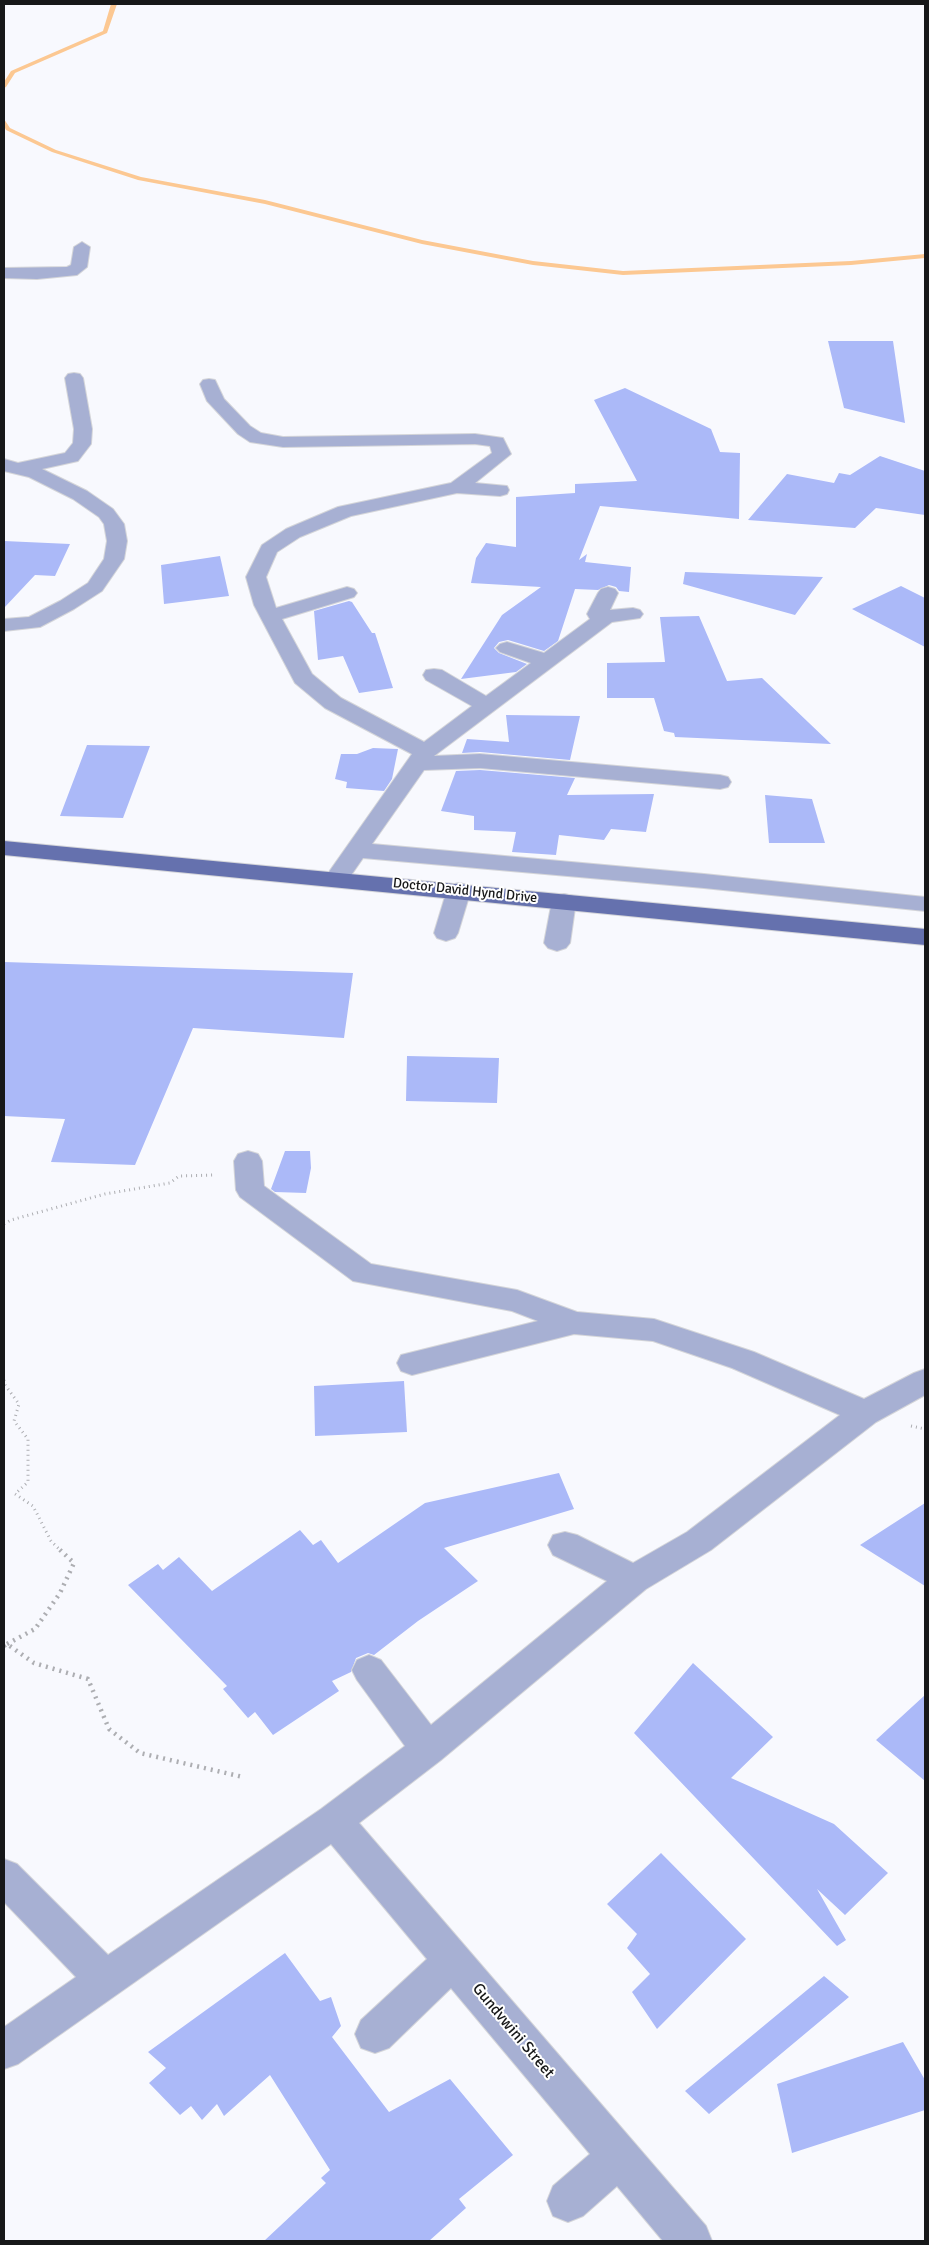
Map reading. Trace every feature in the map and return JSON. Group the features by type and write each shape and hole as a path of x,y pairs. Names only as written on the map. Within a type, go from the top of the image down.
{"main road":[{"name":"Doctor David Hynd Drive","path":"4,848 459,890 925,937"}],"street":[{"path":"4,272 37,274 71,272 79,268 82,247"},
{"path":"11,467 71,457 78,451 82,444 84,429 74,378"},
{"path":"208,384 216,400 244,430 256,438 283,442 474,439 496,442 502,454 457,487"},
{"path":"4,625 32,623 67,605 95,587 114,559 117,541 114,524 106,513 80,495 36,473 11,467"},
{"path":"500,490 457,487 345,511 294,533 269,549 256,577 264,605 303,678 333,703 421,758 480,761 720,782"},
{"path":"270,616 347,593"},
{"path":"602,620 597,614 608,593"},
{"path":"575,612 602,620"},
{"path":"336,879 421,758 602,620 633,614"},
{"path":"507,648 547,661"},
{"path":"434,675 487,706"},
{"path":"356,850 704,881 925,904"},
{"path":"446,933 459,890"},
{"path":"557,943 564,901"},
{"path":"248,1168 250,1190 363,1273 517,1300 574,1323 654,1330 743,1360 865,1413"},
{"path":"412,1364 574,1323"},
{"path":"4,2050 334,1821 428,1749 634,1579 699,1541 865,1413 925,1381"},
{"path":"566,1545 634,1579"},
{"path":"369,1670 428,1749"},
{"name":"Gundvwini Street","path":"334,1821 691,2241"},
{"path":"4,1876 105,1980"},
{"path":"375,2034 453,1960"},
{"path":"568,2201 619,2156"}],"path":[{"path":"4,1224 11,1220 105,1194 170,1183 179,1176 248,1168"},
{"path":"4,1380 4,1385 19,1404 14,1421 28,1439 28,1482 15,1494 33,1506 51,1541 74,1562 60,1593 35,1630 6,1645 34,1663 88,1679 109,1729 140,1753 243,1777"}],"building":[{"path":"828,341 893,341 905,423 844,408"},
{"path":"625,388 711,429 720,452 740,453 739,519 600,506 579,560 587,554 585,562 631,567 629,592 619,591 616,587 609,585 598,590 575,589 558,641 544,651 508,640 499,642 494,648 499,653 527,664 516,672 461,679 502,615 541,587 471,583 476,558 486,543 516,547 516,497 575,493 575,484 637,481 594,400"},
{"path":"880,456 925,471 925,515 876,508 855,528 748,520 787,474 834,483 839,473 850,475"},
{"path":"4,541 70,544 55,576 35,575 4,608"},
{"path":"220,556 229,596 164,604 161,565"},
{"path":"685,572 823,577 795,615 683,584"},
{"path":"901,586 925,598 925,647 852,609"},
{"path":"349,601 352,602 372,633 375,633 393,688 359,693 343,656 318,660 314,611"},
{"path":"699,616 727,681 762,678 831,744 675,737 674,733 664,731 654,698 607,698 607,663 665,662 660,617"},
{"path":"506,715 580,716 570,760 480,752 462,753 467,739 509,742"},
{"path":"87,745 150,746 123,818 60,816"},
{"path":"373,748 398,749 392,779 384,791 346,788 347,782 335,779 341,754 357,754"},
{"path":"480,770 575,778 567,795 654,794 646,832 611,829 604,840 559,835 556,855 512,852 516,832 474,830 474,816 441,811 456,771"},
{"path":"765,795 812,799 825,843 769,843"},
{"path":"4,962 353,973 344,1038 193,1028 135,1165 51,1162 65,1119 4,1116"},
{"path":"407,1056 499,1058 497,1103 406,1101"},
{"path":"285,1151 310,1151 311,1168 306,1193 275,1192 271,1189"},
{"path":"404,1381 407,1432 315,1436 314,1386"},
{"path":"559,1473 574,1509 444,1548 478,1581 418,1621 374,1655 368,1653 356,1658 351,1672 332,1681 339,1691 273,1735 255,1712 248,1718 223,1689 227,1686 128,1585 158,1564 163,1570 179,1557 212,1591 300,1530 313,1545 321,1540 338,1563 425,1503"},
{"path":"925,1503 925,1586 860,1545"},
{"path":"693,1663 773,1737 731,1778 834,1824 888,1873 845,1915 817,1889 846,1940 837,1946 634,1733"},
{"path":"925,1695 925,1781 876,1740"},
{"path":"661,1853 746,1939 657,2029 632,1992 650,1974 627,1948 637,1934 607,1904"},
{"path":"285,1953 320,2001 331,1997 341,2026 332,2037 389,2112 450,2079 513,2155 459,2199 466,2208 429,2241 264,2241 326,2183 321,2178 330,2170 270,2075 224,2116 217,2104 202,2120 191,2106 180,2115 149,2083 166,2068 148,2052"},
{"path":"824,1976 849,1997 709,2114 685,2091"},
{"path":"903,2042 925,2080 925,2110 792,2153 777,2084"}],"waterway":[{"path":"4,86 13,72 105,32 114,4"},
{"path":"4,121 8,129 54,151 140,179 265,202 422,242 533,263 623,273 851,263 925,256"}]}
